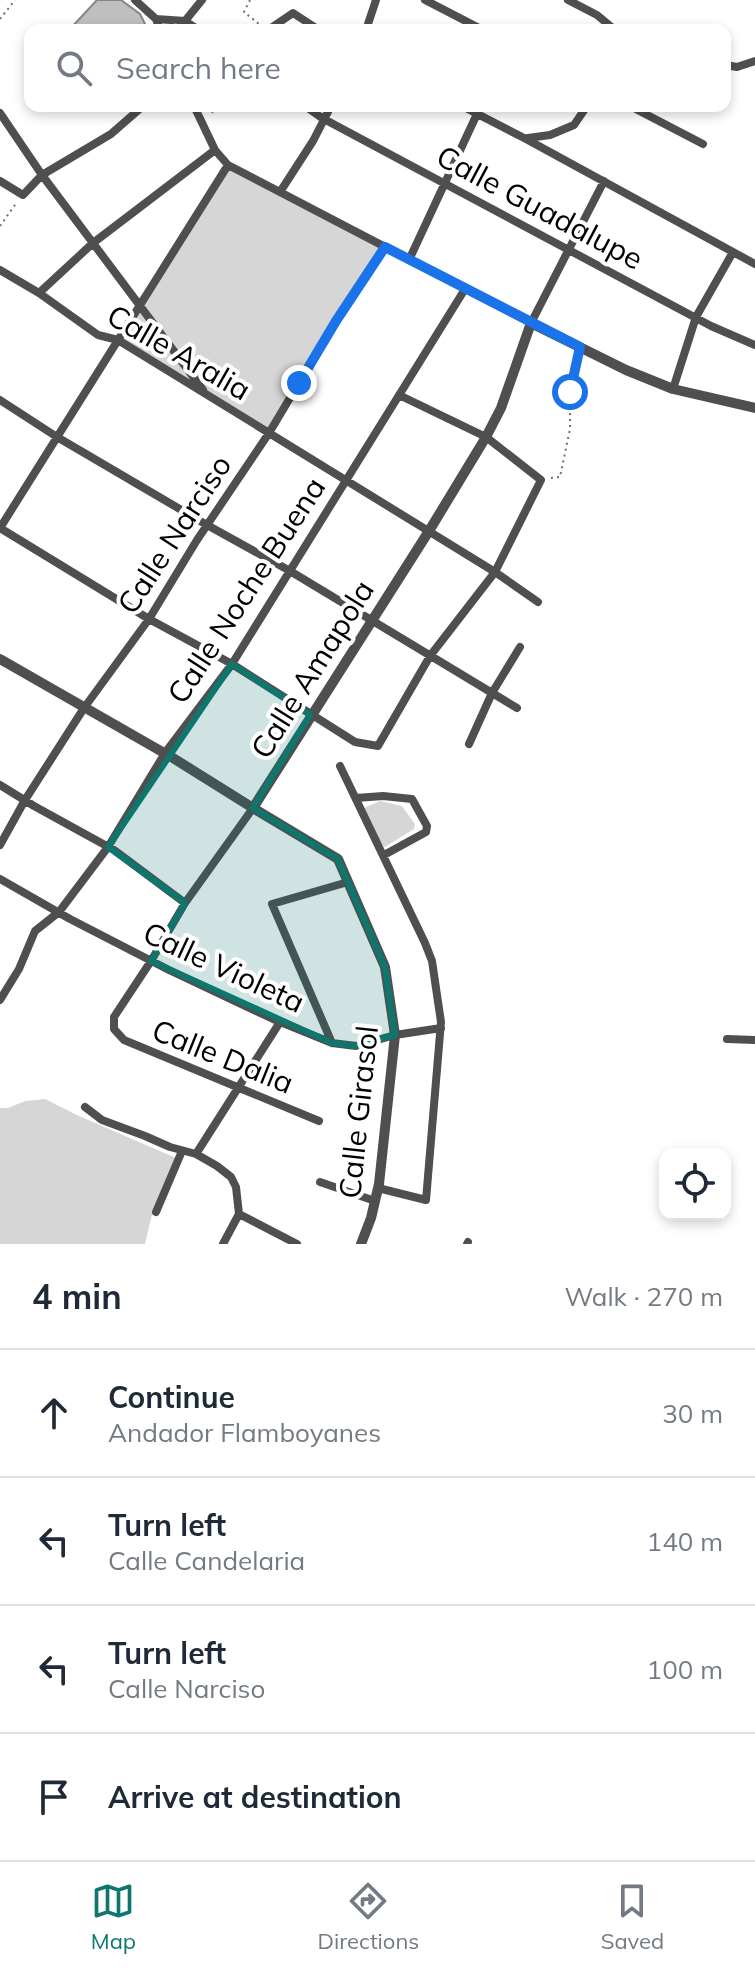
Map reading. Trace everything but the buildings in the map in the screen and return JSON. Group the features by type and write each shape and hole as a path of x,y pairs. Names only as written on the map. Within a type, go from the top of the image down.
{"street":[{"path":"135,0 158,24"},
{"path":"185,21 202,0"},
{"path":"368,24 376,0"},
{"path":"425,0 471,24"},
{"path":"568,0 608,24"},
{"path":"276,24 293,13 310,24"},
{"path":"156,19 190,24"},
{"path":"731,66 755,61"},
{"path":"0,181 23,195 42,175 111,134 136,112"},
{"path":"197,112 215,150 228,165 626,370 673,389 755,408"},
{"name":"Calle Guadalupe","path":"314,112 696,317 755,345"},
{"path":"280,192 328,112"},
{"path":"473,112 755,264"},
{"path":"526,139 550,135 574,125 583,112"},
{"path":"642,112 703,144"},
{"path":"0,113 42,175 206,394"},
{"path":"409,260 477,114"},
{"path":"39,293 93,243 215,150"},
{"path":"228,165 0,528 149,619 232,664 355,742 378,746 430,656 495,572 541,480 486,437 399,395"},
{"path":"531,323 604,181"},
{"name":"Calle Narciso","path":"0,845 84,708 149,619 385,247"},
{"path":"673,389 696,317 733,252"},
{"name":"Calle Aralia","path":"0,270 98,335 118,340 495,572 538,602"},
{"name":"Calle Noche Buena","path":"0,1000 19,969 35,931 59,912 108,847 165,753 232,664 465,289"},
{"name":"Calle Amapola","path":"114,1029 114,1017 185,903 253,808 486,437 501,408 531,323"},
{"path":"0,400 57,437 290,571 517,708"},
{"path":"469,744 492,693 520,647"},
{"name":"Calle Girasol","path":"0,659 165,753 338,859 385,967 395,1035 378,1188 361,1244"},
{"path":"340,766 432,961 441,1022 426,1200 378,1188"},
{"path":"0,785 108,847 185,903"},
{"path":"356,798 383,796 412,799 427,826 426,832 384,855"},
{"name":"Calle Violeta","path":"0,879 151,961 332,1043 356,1046 395,1035 441,1028"},
{"path":"332,1043 272,904 348,882"},
{"path":"196,1154 280,1022"},
{"name":"Calle Dalia","path":"114,1029 124,1040 319,1121"},
{"path":"727,1039 755,1040"},
{"path":"85,1107 102,1120 196,1154 231,1177 236,1187 239,1214 223,1244"},
{"path":"156,1212 182,1151"},
{"path":"320,1182 375,1201"},
{"path":"239,1214 297,1244"}],"path":[{"path":"0,19 15,0"},
{"path":"250,0 244,12 259,24"},
{"path":"0,226 23,195"},
{"path":"541,480 560,477 570,429 570,392 580,347"}],"highlighted area":[{"path":"232,664 310,715 253,808 338,859 385,967 395,1035 356,1046 332,1043 151,961 185,903 108,847"}],"shaded area":[{"path":"228,165 385,247 269,433 118,340"},
{"path":"380,801 402,806 415,824 414,829 385,847 364,808"},
{"path":"45,1099 176,1158 151,1218 145,1244 0,1244 0,1108"}],"route":[{"path":"299,383 385,247 580,347 570,392"}]}
